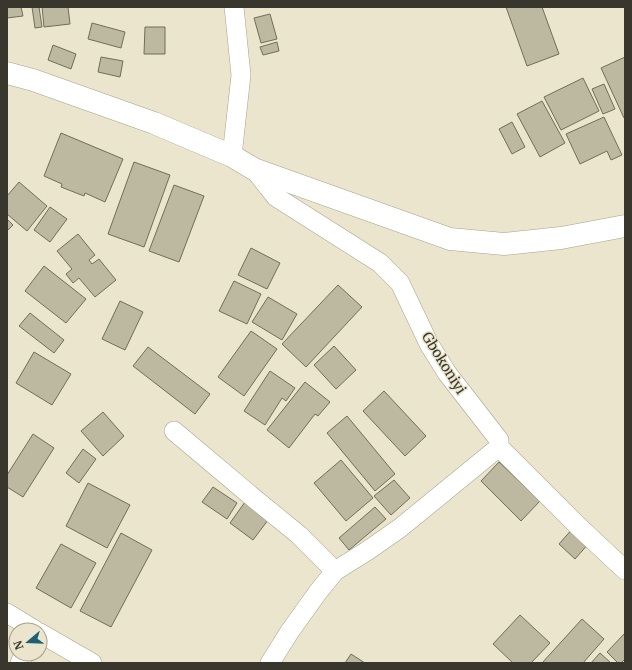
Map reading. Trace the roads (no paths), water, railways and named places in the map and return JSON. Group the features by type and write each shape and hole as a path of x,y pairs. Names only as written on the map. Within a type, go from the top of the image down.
{"main road":[{"path":"7,73 33,80 154,123 232,156 254,169 450,239 504,244 561,238 624,227"}],"street":[{"path":"232,156 241,75 234,7"},
{"name":"Gbokoniyi","path":"254,169 276,197 380,263 400,283 429,344 447,373 499,440 499,447 578,526 625,570"},
{"path":"174,431 299,535 335,571"},
{"path":"270,663 290,631 335,571 400,528 499,447"},
{"path":"7,613 22,622"},
{"path":"48,638 92,663"}]}
